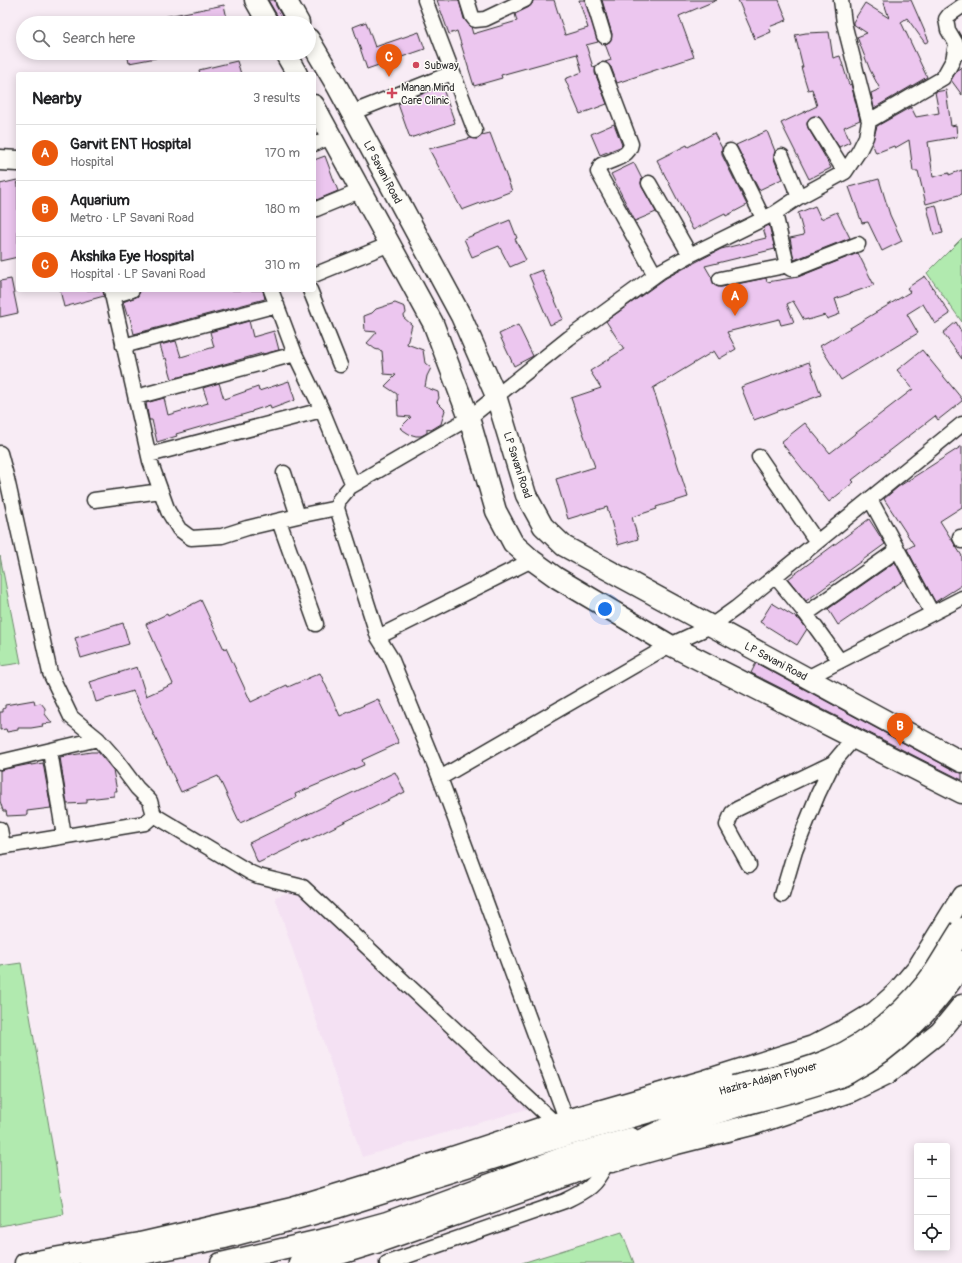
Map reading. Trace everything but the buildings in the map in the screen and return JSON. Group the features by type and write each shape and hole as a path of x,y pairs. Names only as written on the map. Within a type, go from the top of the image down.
{"highway":[{"name":"Hazira-Adajan Flyover","path":"300,1263 324,1258 382,1240 568,1165 674,1126 738,1095 831,1060 863,1042 901,1012 936,972 962,929"},
{"name":"Hazira-Adajan Flyover","path":"91,1263 225,1237 336,1208 552,1139 662,1108 818,1083 849,1072 885,1050 923,1014 953,978 962,962"}],"main road":[{"path":"255,0 264,16"},
{"path":"286,0 296,16"},
{"name":"LP Savani Road","path":"316,51 461,316 496,396 526,495 542,526 564,546 962,762"},
{"path":"289,60 296,72"},
{"path":"316,114 322,140 360,191 433,323 469,418 496,511 513,543 532,560 557,578 670,646 962,793"},
{"path":"0,160 16,161"},
{"path":"25,1263 140,1243 292,1208 384,1180 546,1126 562,1123 820,1043 876,1011 897,992 918,967 962,896"},
{"path":"568,1165 606,1164 755,1124 852,1091 887,1074 940,1032 960,1011 905,982"},
{"path":"221,1263 333,1237 568,1165 662,1108"}],"street":[{"path":"425,0 474,131"},
{"path":"467,0 472,16 475,20 485,19 525,0"},
{"path":"593,0 604,36"},
{"path":"562,1123 440,778 391,658 378,637 337,508 339,500 350,487 469,418 570,338 655,276 690,255 769,215 845,172 859,151 866,137 869,121 844,23 841,0"},
{"path":"869,121 942,78 959,49 948,30 946,19 949,15 962,6"},
{"path":"603,70 631,144 630,149 626,154 601,165 598,172 655,276"},
{"path":"351,113 452,73"},
{"path":"815,124 845,172"},
{"path":"730,151 769,215 786,261 785,265"},
{"path":"782,156 799,197"},
{"path":"649,184 690,255"},
{"path":"316,209 360,191"},
{"path":"316,274 390,244"},
{"path":"785,265 791,269 795,269 858,244"},
{"path":"720,279 785,265"},
{"path":"311,292 340,365"},
{"path":"111,293 149,455 168,511 179,529 192,538 222,536 246,528 337,508"},
{"path":"123,346 274,294 295,354 322,410 353,485"},
{"path":"136,397 295,354"},
{"path":"149,455 322,410"},
{"path":"440,778 670,646 711,626 962,424"},
{"path":"0,453 4,480 50,673 71,716 98,739 113,756 137,788 150,801 154,815 251,873 303,887 562,1123"},
{"path":"759,457 817,542"},
{"path":"284,473 298,516"},
{"path":"94,500 161,491"},
{"path":"870,499 932,613"},
{"path":"279,521 316,624"},
{"path":"806,614 897,550"},
{"path":"378,637 532,560"},
{"path":"775,576 806,614 840,661"},
{"path":"807,678 962,598"},
{"path":"782,895 795,851 818,794 833,763 854,738"},
{"path":"0,762 98,739"},
{"path":"50,751 64,836"},
{"path":"749,865 727,824 732,813 737,808 833,763"},
{"path":"0,829 1,847 145,823 154,815"},
{"path":"387,1263 565,1201 581,1194 592,1187 606,1164"}],"shaded area":[{"path":"303,887 537,1106 362,1157 275,897"}],"green space":[{"path":"962,238 962,322 927,273"},
{"path":"0,556 21,663 0,666"},
{"path":"21,963 64,1214 0,1226 0,966"},
{"path":"622,1232 634,1263 522,1263"}],"place":[{"name":"Subway","path":"416,65"},
{"name":"Akshika Eye Hospital","path":"389,77"},
{"name":"Manan Mind Care Clinic","path":"392,93"},
{"name":"Garvit ENT Hospital","path":"735,316"},
{"name":"Aquarium","path":"900,746"}]}
